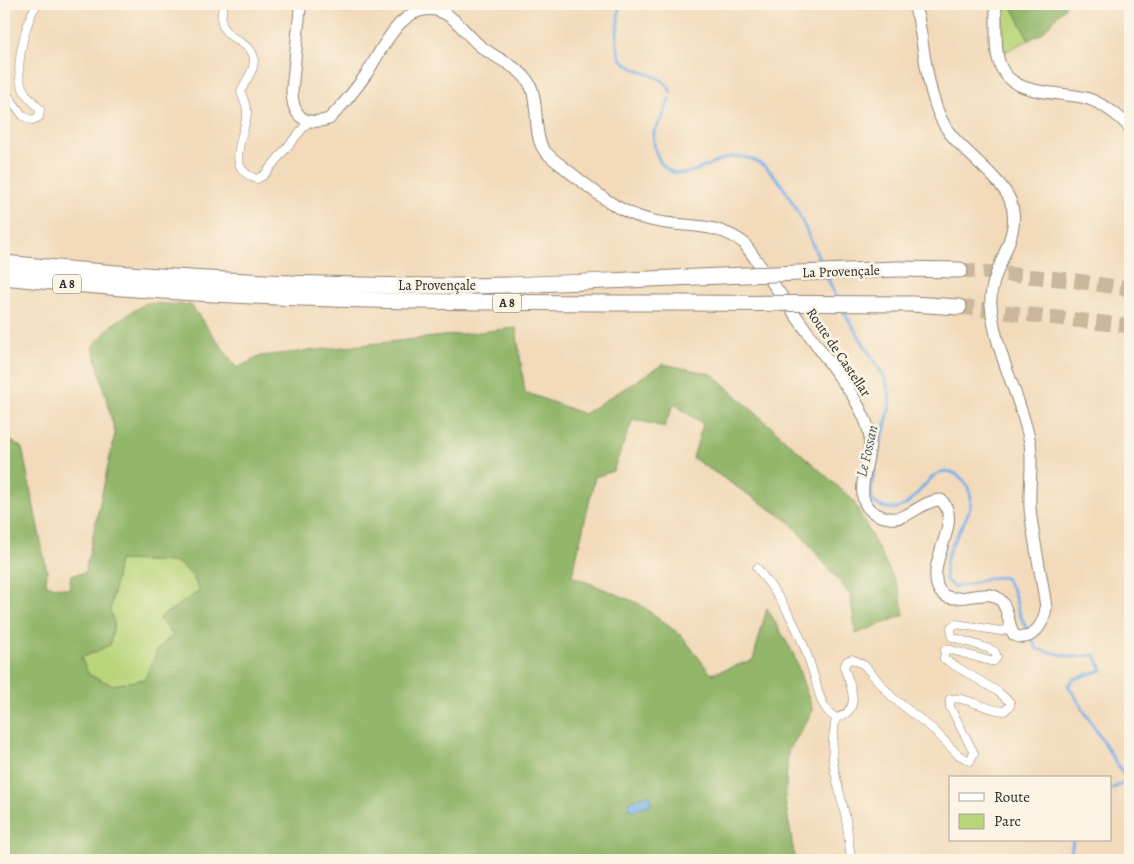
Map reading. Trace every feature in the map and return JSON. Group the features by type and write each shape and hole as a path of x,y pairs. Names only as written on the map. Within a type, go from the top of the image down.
{"highway":[{"name":"La Provençale","path":"4,263 130,281"},
{"name":"La Provençale","path":"333,292 896,269 960,270"},
{"name":"La Provençale","path":"4,277 130,281 333,292 681,304 912,304 959,307"}],"street":[{"path":"4,90 23,116 32,120 40,117 40,109 25,93 19,69 31,12 37,4"},
{"path":"224,4 220,15 221,25 226,34 250,48 254,58 252,69 241,91 247,113 238,147 243,170 249,176 257,178 264,175 309,121 300,117 292,103 300,9 303,4"},
{"path":"757,568 781,598 796,625 808,653 819,696 828,714 836,718 846,715 852,706 853,693 844,667 846,661 852,659 864,666 893,698 934,730 957,754 970,761 974,753 950,707 950,699 962,700 995,711 1004,711 1010,706 1010,702 997,691 944,660 942,654 948,649 990,661 994,661 997,657 995,652 990,649 952,637 951,627 956,624 1001,631 1010,628 1014,635 1030,634 1044,622 1046,608 1030,509 1030,442 998,348 990,304 993,279 1013,228 1013,214 1010,200 1001,187 951,135 937,114 918,17 913,4"},
{"path":"995,4 999,63 1012,82 1023,87 1086,98 1101,104 1130,128"},
{"name":"Route de Castellar","path":"309,121 329,120 340,108 399,23 411,15 424,10 438,11 450,17 479,45 526,78 532,88 540,140 544,150 566,169 611,203 631,214 651,221 721,229 744,242 853,396 867,422 870,441 862,496 865,505 877,514 889,518 901,518 932,500 941,500 947,506 949,516 936,572 940,592 952,598 994,596 1002,602 1010,628"},
{"path":"836,718 831,744 833,771 845,812 851,860"}],"green space":[{"path":"753,4 780,4 778,14"},
{"path":"1002,4 1011,4 1029,40 1004,52"},
{"path":"1011,4 1065,4 1065,7 1042,33 1029,40"},
{"path":"146,303 191,305 237,368 261,356 516,328 525,392 584,414 663,364 712,374 853,500 899,589 904,615 856,634 850,594 790,522 693,458 703,424 674,404 664,427 633,419 613,471 595,477 572,576 638,603 682,636 711,674 753,660 767,608 793,653 813,711 788,752 785,800 795,860 4,860 4,436 22,448 47,572 46,585 69,589 71,575 85,573 115,433 93,346 113,324","holes":["119,560 177,562 192,575 200,591 159,618 173,635 158,649 145,679 113,685 89,675 81,658 110,645 114,623 110,611","649,794 652,803 634,811"]},
{"path":"119,560 177,562 192,575 200,591 159,618 173,635 158,649 146,679 113,685 89,675 81,658 110,645 114,623 110,611"}],"water":[{"path":"649,794 653,803 634,811 628,808 630,801"}],"waterway":[{"name":"Le Fossan","path":"619,4 617,39 621,59 627,65 660,79 671,92"},
{"name":"Le Fossan","path":"669,99 663,117 654,132 655,147 660,162 671,171 678,173 695,171 727,158 736,157 756,161 767,168 777,179 796,208 823,267"},
{"name":"Le Fossan","path":"827,277 837,298"},
{"name":"Le Fossan","path":"842,309 885,378 889,394 890,405 872,483 871,494 873,501 877,505 886,508 896,508 905,505 927,482 942,472 951,472 965,482 971,501 966,518 953,542 946,561 946,580 953,587 985,579 1005,578 1013,590 1020,615 1037,649 1072,657 1095,655 1102,670 1074,679 1068,685 1127,780 1112,789"},
{"name":"Le Fossan","path":"1070,860 1073,842"}],"tunnel":[{"path":"960,270 1070,280 1130,289"},
{"path":"959,307 1130,326"}]}
